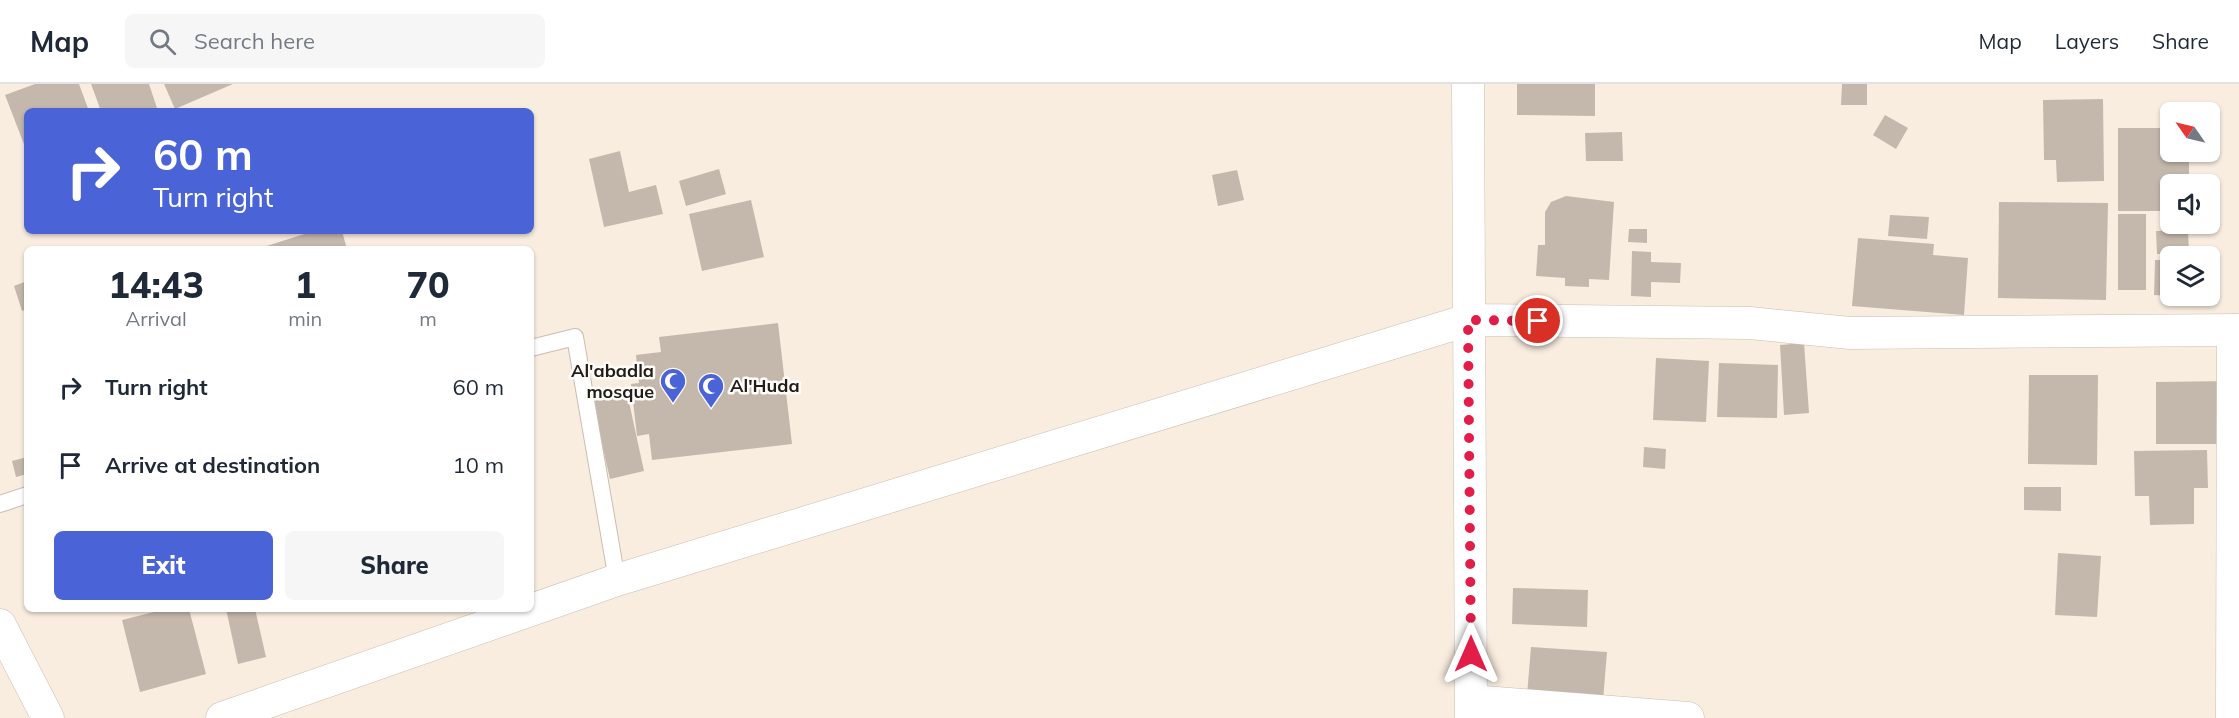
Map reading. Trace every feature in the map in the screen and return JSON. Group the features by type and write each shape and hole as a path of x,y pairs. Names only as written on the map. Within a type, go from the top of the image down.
{"street":[{"path":"1468,84 1471,710 1688,718"},
{"path":"534,609 617,580 1468,320 1750,324 1850,333 2236,330 2232,718"},
{"path":"222,718 525,612"},
{"path":"0,625 48,718"}],"lane":[{"path":"534,347 575,337 617,580"},
{"path":"0,504 24,496"}],"building":[{"path":"35,84 79,84 88,108 24,108 24,144 5,95"},
{"path":"91,84 149,84 157,108 100,108"},
{"path":"164,84 233,84 177,108 175,108"},
{"path":"1517,84 1595,84 1595,116 1517,115"},
{"path":"1842,84 1867,84 1867,105 1841,105"},
{"path":"2103,99 2104,181 2057,182 2056,160 2044,160 2043,100"},
{"path":"1885,115 1908,128 1896,149 1873,135"},
{"path":"2118,128 2160,128 2160,162 2189,162 2189,174 2160,174 2160,211 2118,211"},
{"path":"1622,132 1623,161 1586,161 1585,133"},
{"path":"620,151 629,192 656,185 663,214 604,227 589,159"},
{"path":"719,169 726,194 686,206 679,181"},
{"path":"1237,170 1244,200 1218,206 1212,175"},
{"path":"1566,196 1614,202 1609,280 1589,279 1589,287 1565,286 1565,278 1536,276 1538,245 1545,245 1545,212 1551,202"},
{"path":"751,200 764,257 702,271 689,214"},
{"path":"1999,202 2108,203 2106,300 1998,298"},
{"path":"2118,214 2146,214 2146,290 2118,290"},
{"path":"1890,215 1929,217 1927,239 1888,236"},
{"path":"1629,229 1647,229 1647,243 1628,242"},
{"path":"2156,231 2160,231 2160,234 2188,234 2189,246 2160,246 2160,254 2157,254"},
{"path":"304,234 343,234 346,246 266,246"},
{"path":"1858,238 1934,244 1933,255 1968,258 1964,315 1852,306"},
{"path":"1632,251 1651,252 1651,262 1681,263 1680,283 1651,282 1651,297 1631,296"},
{"path":"2155,260 2160,260 2160,295 2154,295"},
{"path":"24,282 24,310 22,311 14,286"},
{"name":"Al'Huda","path":"778,323 792,444 652,460 649,434 637,436 631,384 639,383 636,355 661,352 659,337"},
{"path":"1804,343 1809,413 1784,415 1780,345"},
{"path":"1656,358 1709,361 1706,422 1653,420"},
{"path":"1719,363 1778,365 1777,418 1717,417"},
{"path":"2029,375 2098,375 2097,465 2028,464"},
{"path":"2232,381 2231,444 2156,444 2156,382"},
{"path":"626,388 644,471 610,479 591,396"},
{"path":"1644,447 1666,449 1665,469 1643,467"},
{"path":"2207,450 2208,488 2194,488 2194,524 2150,525 2149,496 2135,496 2134,451"},
{"path":"24,458 24,475 16,477 12,461"},
{"path":"2024,487 2061,487 2061,511 2024,510"},
{"path":"2058,553 2101,556 2097,617 2055,615"},
{"path":"1513,588 1588,590 1587,627 1512,624"},
{"path":"154,612 190,612 206,674 140,692 122,620"},
{"path":"227,612 256,612 266,657 238,664"},
{"path":"1531,647 1607,652 1603,701 1527,695"}],"place":[{"name":"Al'abadla mosque","path":"673,404"},
{"name":"Al'Huda","path":"711,409"}],"route":[{"path":"1471,654 1468,320 1538,321"}]}
